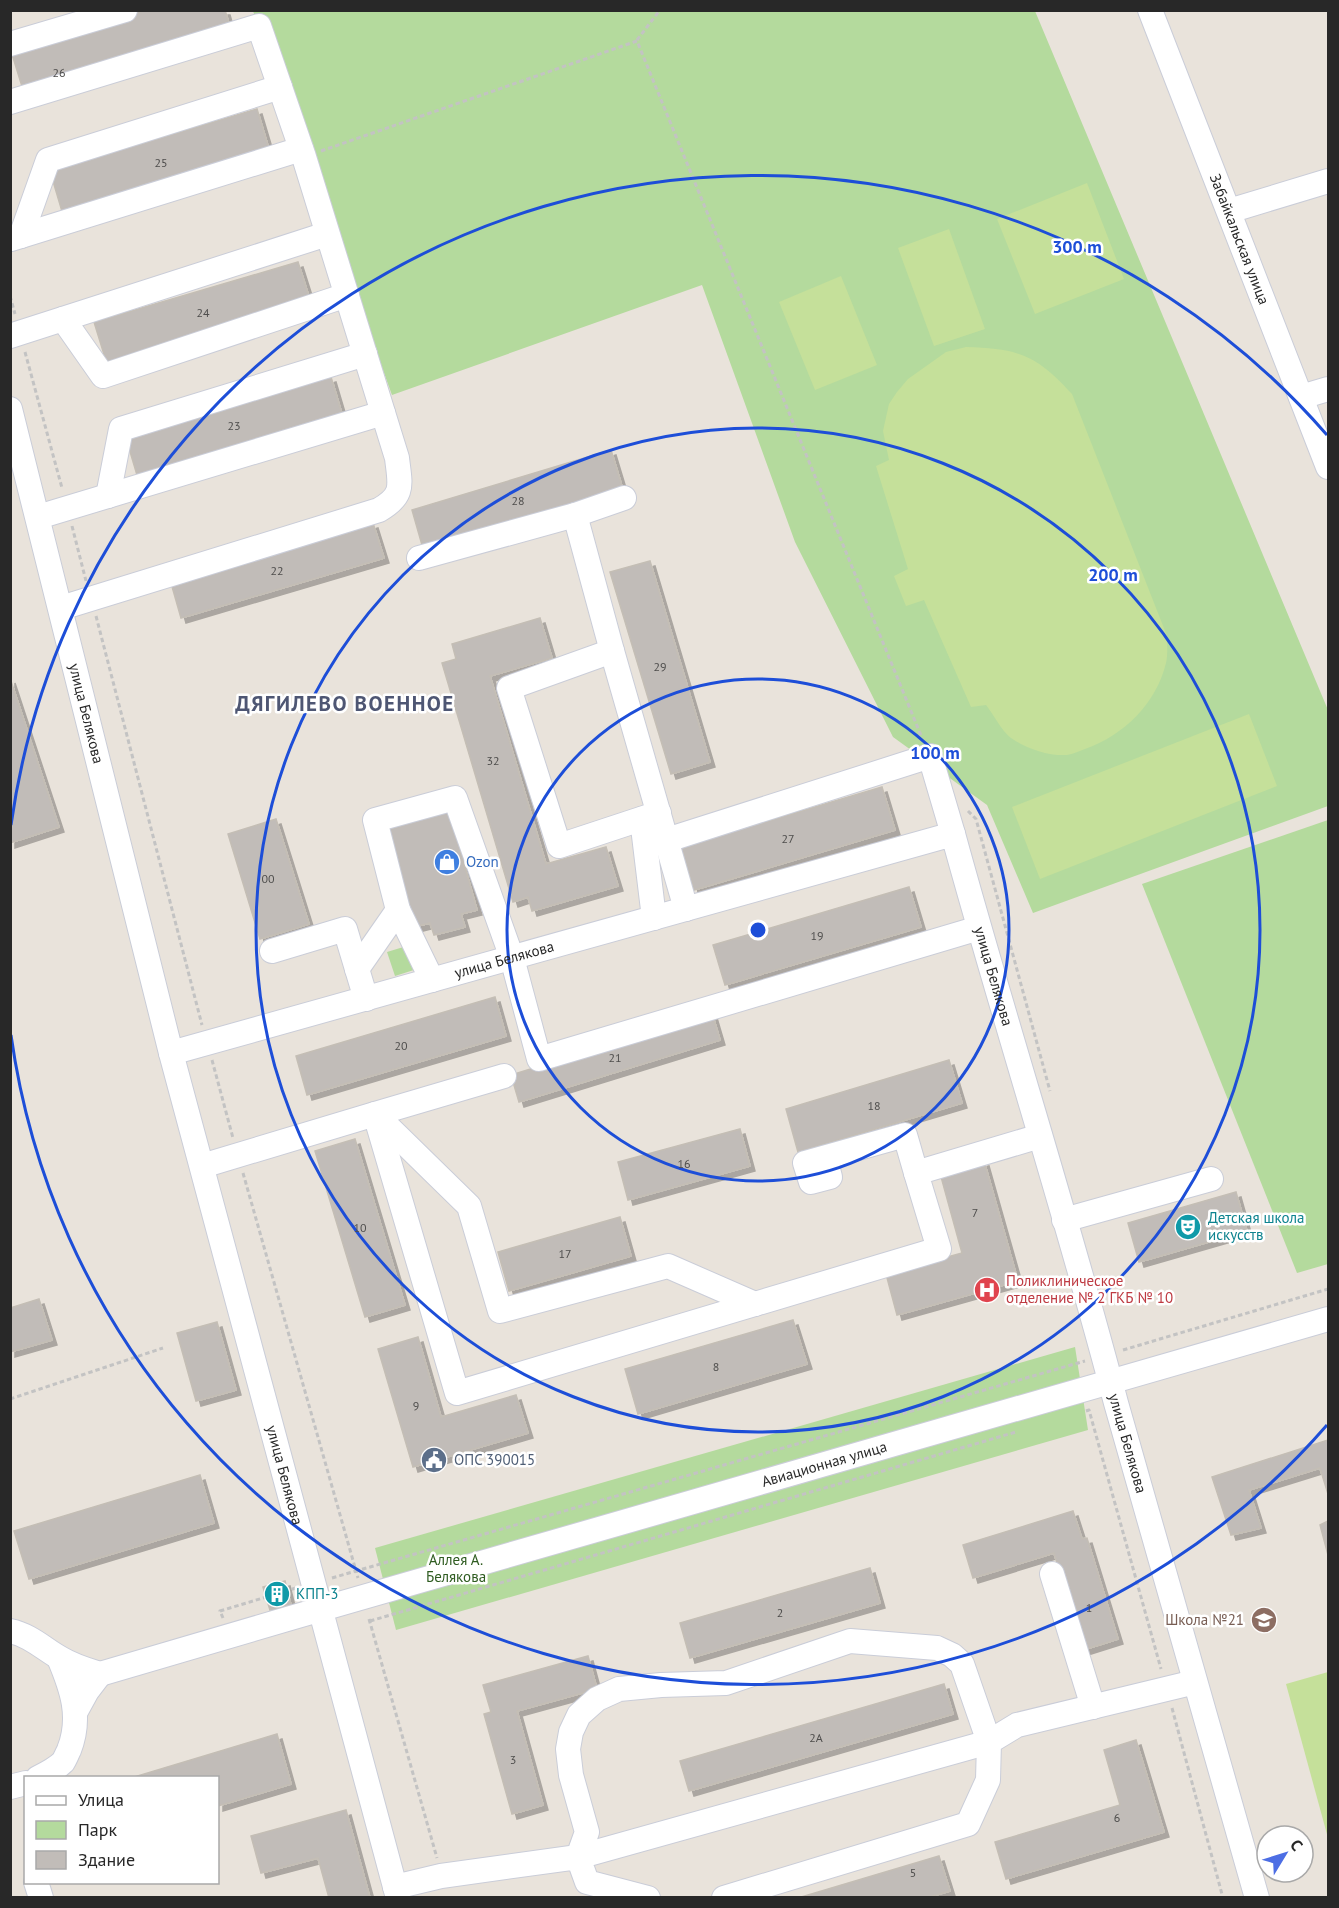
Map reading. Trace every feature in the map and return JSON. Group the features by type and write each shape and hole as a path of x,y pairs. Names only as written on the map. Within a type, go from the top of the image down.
{"street":[{"path":"10,44 125,10"},
{"name":"Забайкальская улица","path":"1150,10 1329,467"},
{"path":"10,102 259,26 303,153 397,458 400,486 392,502 379,510 61,608"},
{"path":"16,238 48,160 280,87"},
{"path":"16,238 303,153"},
{"path":"1229,211 1329,181"},
{"path":"15,335 327,234"},
{"path":"63,319 103,376 347,295"},
{"path":"108,496 121,429 365,354"},
{"path":"1301,397 1329,389"},
{"name":"улица Белякова","path":"10,409 171,1053 396,1892"},
{"path":"38,517 383,413"},
{"path":"419,558 624,498"},
{"path":"575,514 612,651 650,816 654,918"},
{"path":"612,651 509,688 559,846 650,816"},
{"path":"667,840 930,756 952,834"},
{"path":"432,980 398,909 375,820 455,798 512,957 539,1059 979,928"},
{"path":"650,816 667,840 686,909"},
{"name":"улица Белякова","path":"171,1053 952,834 1105,1355 1257,1898"},
{"path":"357,969 398,909"},
{"path":"272,951 345,929 366,999"},
{"path":"202,1166 504,1076"},
{"path":"375,1114 457,1394 939,1249 904,1135 825,1158"},
{"path":"375,1114 469,1206 500,1311 668,1266 755,1304"},
{"path":"916,1173 1040,1136"},
{"path":"1064,1220 1211,1179"},
{"name":"Авиационная улица","path":"100,1674 1329,1319"},
{"path":"1052,1574 1093,1707"},
{"path":"10,1630 38,1642 59,1658 100,1674 76,1711"},
{"path":"648,1898 587,1882 578,1857 587,1832 571,1775 568,1749 571,1732 579,1715 597,1699 619,1689 726,1683 850,1641 937,1648 952,1655 962,1664 989,1742 988,1780 968,1824 724,1898"},
{"path":"44,1776 62,1770 71,1744 76,1711 71,1686 59,1658"},
{"path":"396,1892 441,1876 578,1857 989,1742 1017,1725 1195,1682"}],"path":[{"path":"303,153 637,40 660,10"},
{"path":"637,40 930,756"},
{"path":"10,296 15,335 67,508 236,1147"},
{"path":"942,799 967,810 976,819 1053,1101"},
{"path":"242,1170 356,1571"},
{"path":"228,1636 220,1611 1329,1289"},
{"path":"10,1399 163,1348"},
{"path":"1078,1414 1089,1410 1223,1898"},
{"path":"441,1876 370,1621 1021,1431"}],"green space":[{"path":"253,11 1035,11 1328,710 1328,806 1033,913 987,805 893,737 795,542 702,285 392,395"},
{"path":"1087,183 1124,279 1035,314 997,219"},
{"path":"949,229 985,329 934,346 898,248"},
{"path":"841,276 877,365 815,390 779,302"},
{"path":"966,347 1000,350 1025,356 1047,370 1072,394 1167,636 1166,663 1155,692 1146,705 1113,735 1069,755 1045,753 1024,745 1007,735 986,705 971,707 924,600 906,606 894,576 908,569 876,466 889,460 883,431 889,404 908,379 946,352"},
{"path":"1249,714 1277,786 1040,879 1012,807"},
{"path":"1328,820 1328,1264 1297,1273 1142,884"},
{"path":"410,945 417,969 395,976 387,952"},
{"name":"Аллея А. Белякова","path":"1075,1347 1088,1430 396,1630 375,1548"},
{"path":"1328,1672 1328,1838 1286,1684"}],"building":[{"path":"146,10 225,10 232,34 25,96 11,51"},
{"path":"257,109 271,156 64,218 50,171"},
{"path":"298,262 311,303 107,364 94,322"},
{"path":"331,377 342,414 137,475 126,438"},
{"path":"611,450 624,493 424,552 412,510"},
{"path":"373,523 384,558 181,618 171,583"},
{"path":"650,561 710,762 671,774 610,572"},
{"path":"540,618 552,658 490,676 546,864 606,847 618,886 532,911 528,897 513,902 442,663 456,659 452,644"},
{"path":"10,678 59,827 10,843"},
{"path":"882,787 895,830 694,890 681,847"},
{"path":"448,807 477,910 461,914 465,927 434,935 430,923 414,927 385,824"},
{"path":"276,819 309,924 260,939 228,834"},
{"path":"909,887 921,927 725,985 713,945"},
{"path":"495,997 506,1036 307,1095 296,1056"},
{"path":"712,1013 720,1040 519,1102 511,1075"},
{"path":"949,1060 962,1103 798,1152 786,1109"},
{"path":"740,1129 750,1166 628,1200 618,1162"},
{"path":"355,1139 405,1305 365,1317 315,1151"},
{"path":"984,1161 1018,1281 897,1315 886,1274 962,1253 940,1173"},
{"name":"Детская школа искусств","path":"1236,1192 1247,1231 1139,1262 1128,1223"},
{"path":"620,1217 631,1256 509,1291 498,1252"},
{"path":"39,1299 52,1340 10,1352 10,1308"},
{"path":"793,1320 807,1364 638,1414 625,1369"},
{"path":"217,1322 236,1390 196,1401 177,1333"},
{"path":"418,1337 441,1417 516,1395 528,1433 413,1467 378,1349"},
{"path":"1328,1440 1328,1494 1320,1468 1249,1490 1261,1528 1231,1535 1212,1477"},
{"path":"200,1475 214,1523 29,1579 14,1531"},
{"path":"1073,1511 1082,1539 1087,1538 1118,1639 1083,1650 1054,1553 973,1578 963,1545"},
{"path":"1328,1521 1328,1555 1320,1525"},
{"path":"870,1568 880,1603 690,1658 680,1623"},
{"name":"КПП-3","path":"285,1581 291,1605 270,1610 263,1587"},
{"path":"588,1656 597,1689 517,1711 543,1805 512,1814 484,1714 491,1712 483,1685"},
{"path":"944,1684 953,1714 689,1791 680,1761"},
{"path":"277,1734 291,1784 219,1806 219,1776 138,1776"},
{"path":"1136,1740 1164,1832 1006,1879 995,1842 1120,1805 1104,1750"},
{"path":"346,1810 370,1898 329,1898 318,1858 261,1873 251,1836"},
{"path":"939,1856 950,1891 926,1898 798,1898"}],"place":[{"name":"Ozon","path":"447,862"},
{"name":"Детская школа искусств","path":"1188,1227"},
{"name":"Поликлиническое отделение № 2 ГКБ № 10","path":"987,1290"},
{"name":"ОПС 390015","path":"434,1460"},
{"name":"КПП-3","path":"277,1594"},
{"name":"Школа №21","path":"1264,1620"}],"district":[{"name":"ДЯГИЛЕВО ВОЕННОЕ","path":"345,704"}]}
